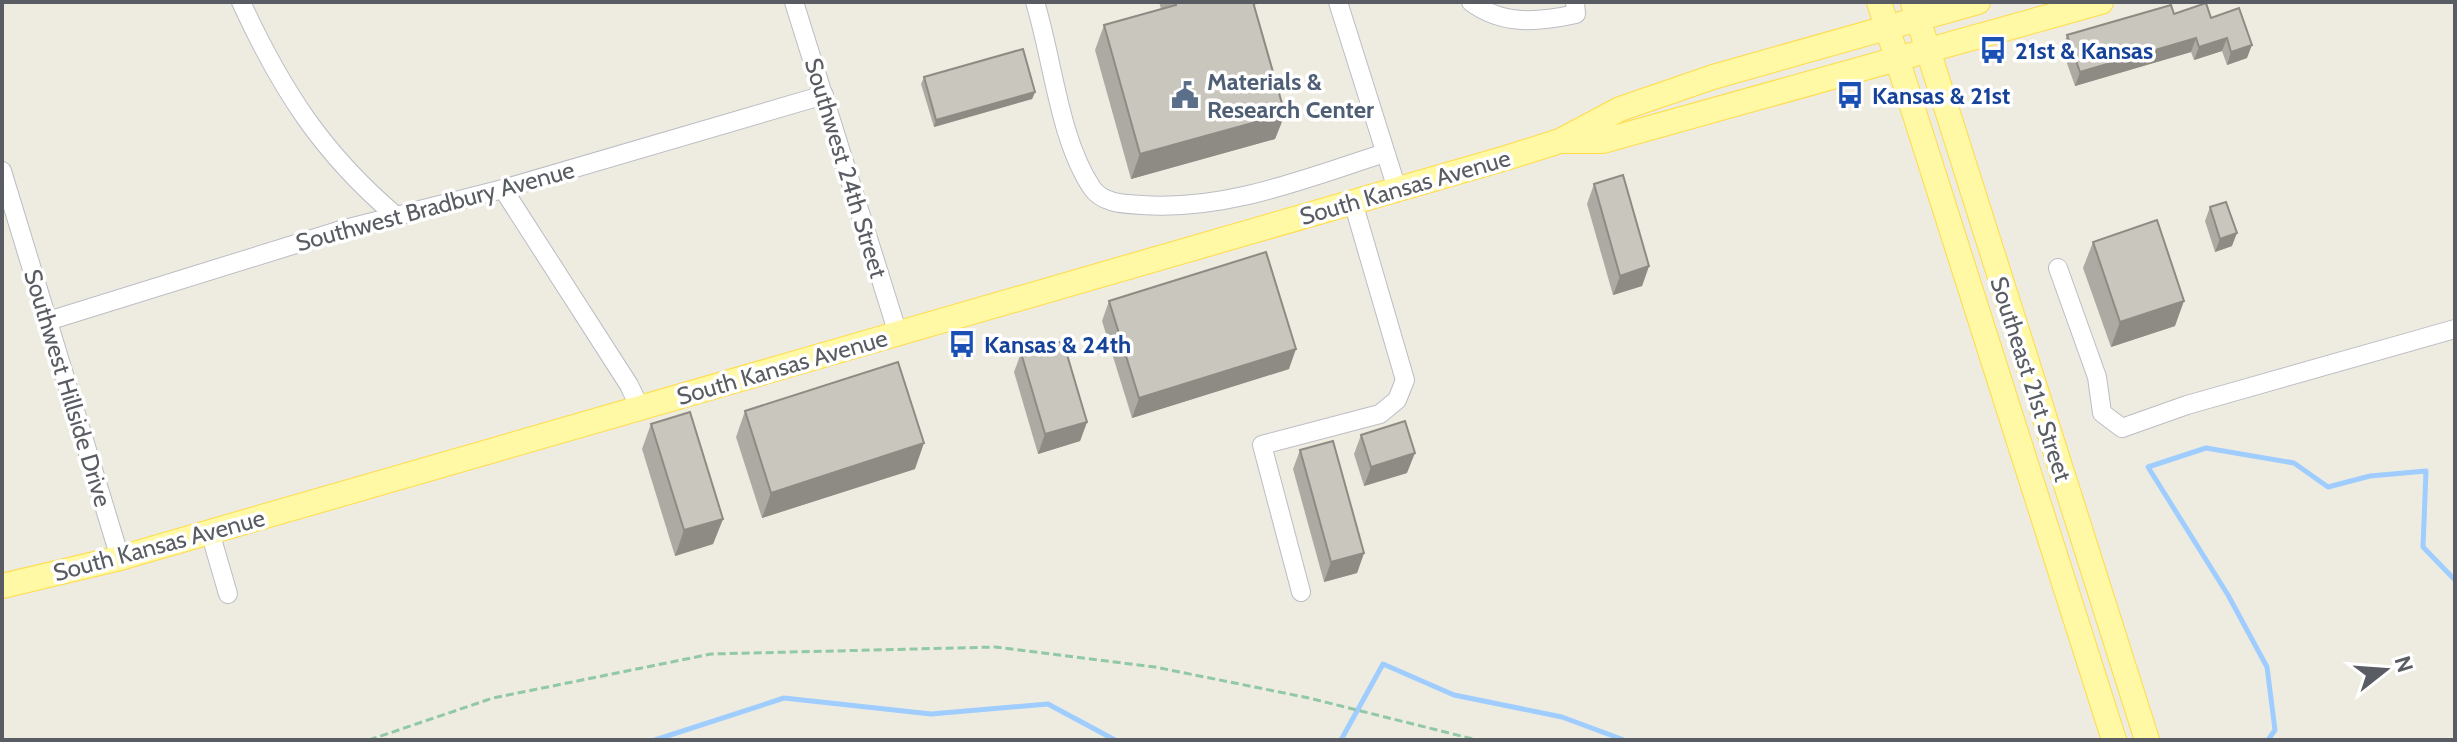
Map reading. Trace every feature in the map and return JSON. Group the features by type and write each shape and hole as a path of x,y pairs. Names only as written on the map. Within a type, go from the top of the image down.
{"main road":[{"name":"Southeast 21st Street","path":"1879,2 2114,740"},
{"name":"South Kansas Avenue","path":"2,586 120,558 1560,141 1620,109 1713,77 1887,27 1915,10 1978,2"},
{"name":"South Kansas Avenue","path":"1560,141 1603,141 2101,2"},
{"name":"Southeast 21st Street","path":"1915,10 2147,740"}],"street":[{"path":"241,2 267,60 292,102 344,168 395,215"},
{"name":"Southwest 24th Street","path":"794,2 898,334"},
{"path":"1035,2 1076,158 1094,192 1115,203 1179,208 1215,204 1385,153"},
{"path":"1338,2 1397,189"},
{"path":"1471,2 1482,10 1533,24 1576,14 1575,2"},
{"name":"Southwest Bradbury Avenue","path":"48,321 395,215 503,189 824,95"},
{"name":"Southwest Hillside Drive","path":"2,171 120,558"},
{"path":"503,189 629,385 640,408"},
{"path":"1301,592 1262,445 1380,414 1397,400 1405,380 1353,202"},
{"path":"2058,268 2097,377 2102,413 2122,428 2187,405 2455,329"},
{"path":"210,532 228,594"}],"path":[{"path":"369,740 493,698 711,654 995,647 1155,667 1369,713 1477,740"}],"building":[{"name":"Materials & Research Center","path":"1176,2 1253,2 1285,114 1140,154 1104,25 1176,5"},
{"path":"2206,3 2211,18 2239,8 2252,45 2231,52 2227,38 2199,47 2196,38 2080,72 2067,35 2171,5 2174,14"},
{"path":"1023,49 1035,92 936,120 924,77"},
{"path":"1623,175 1649,266 1620,276 1594,184"},
{"path":"2226,202 2237,233 2220,239 2210,207"},
{"path":"2157,220 2184,301 2120,322 2093,242"},
{"path":"1266,252 1296,349 1139,398 1109,301"},
{"path":"1063,341 1087,422 1045,434 1021,353"},
{"path":"898,362 924,443 771,493 745,411"},
{"path":"690,412 723,519 684,530 651,424"},
{"path":"1405,421 1415,453 1371,467 1361,435"},
{"path":"1333,441 1364,553 1331,562 1300,450"}],"waterway":[{"path":"2268,740 2275,730 2267,667 2228,595 2148,467 2206,448 2294,463 2328,487 2370,476 2426,471 2423,547 2455,580"},
{"path":"1341,740 1383,664 1454,695 1562,717 1624,740"},
{"path":"655,740 784,698 931,714 1048,704 1115,740"}],"place":[{"name":"21st & Kansas","path":"1993,50"},
{"name":"Materials & Research Center","path":"1185,95"},
{"name":"Kansas & 21st","path":"1850,95"},
{"name":"Kansas & 24th","path":"962,344"}]}
